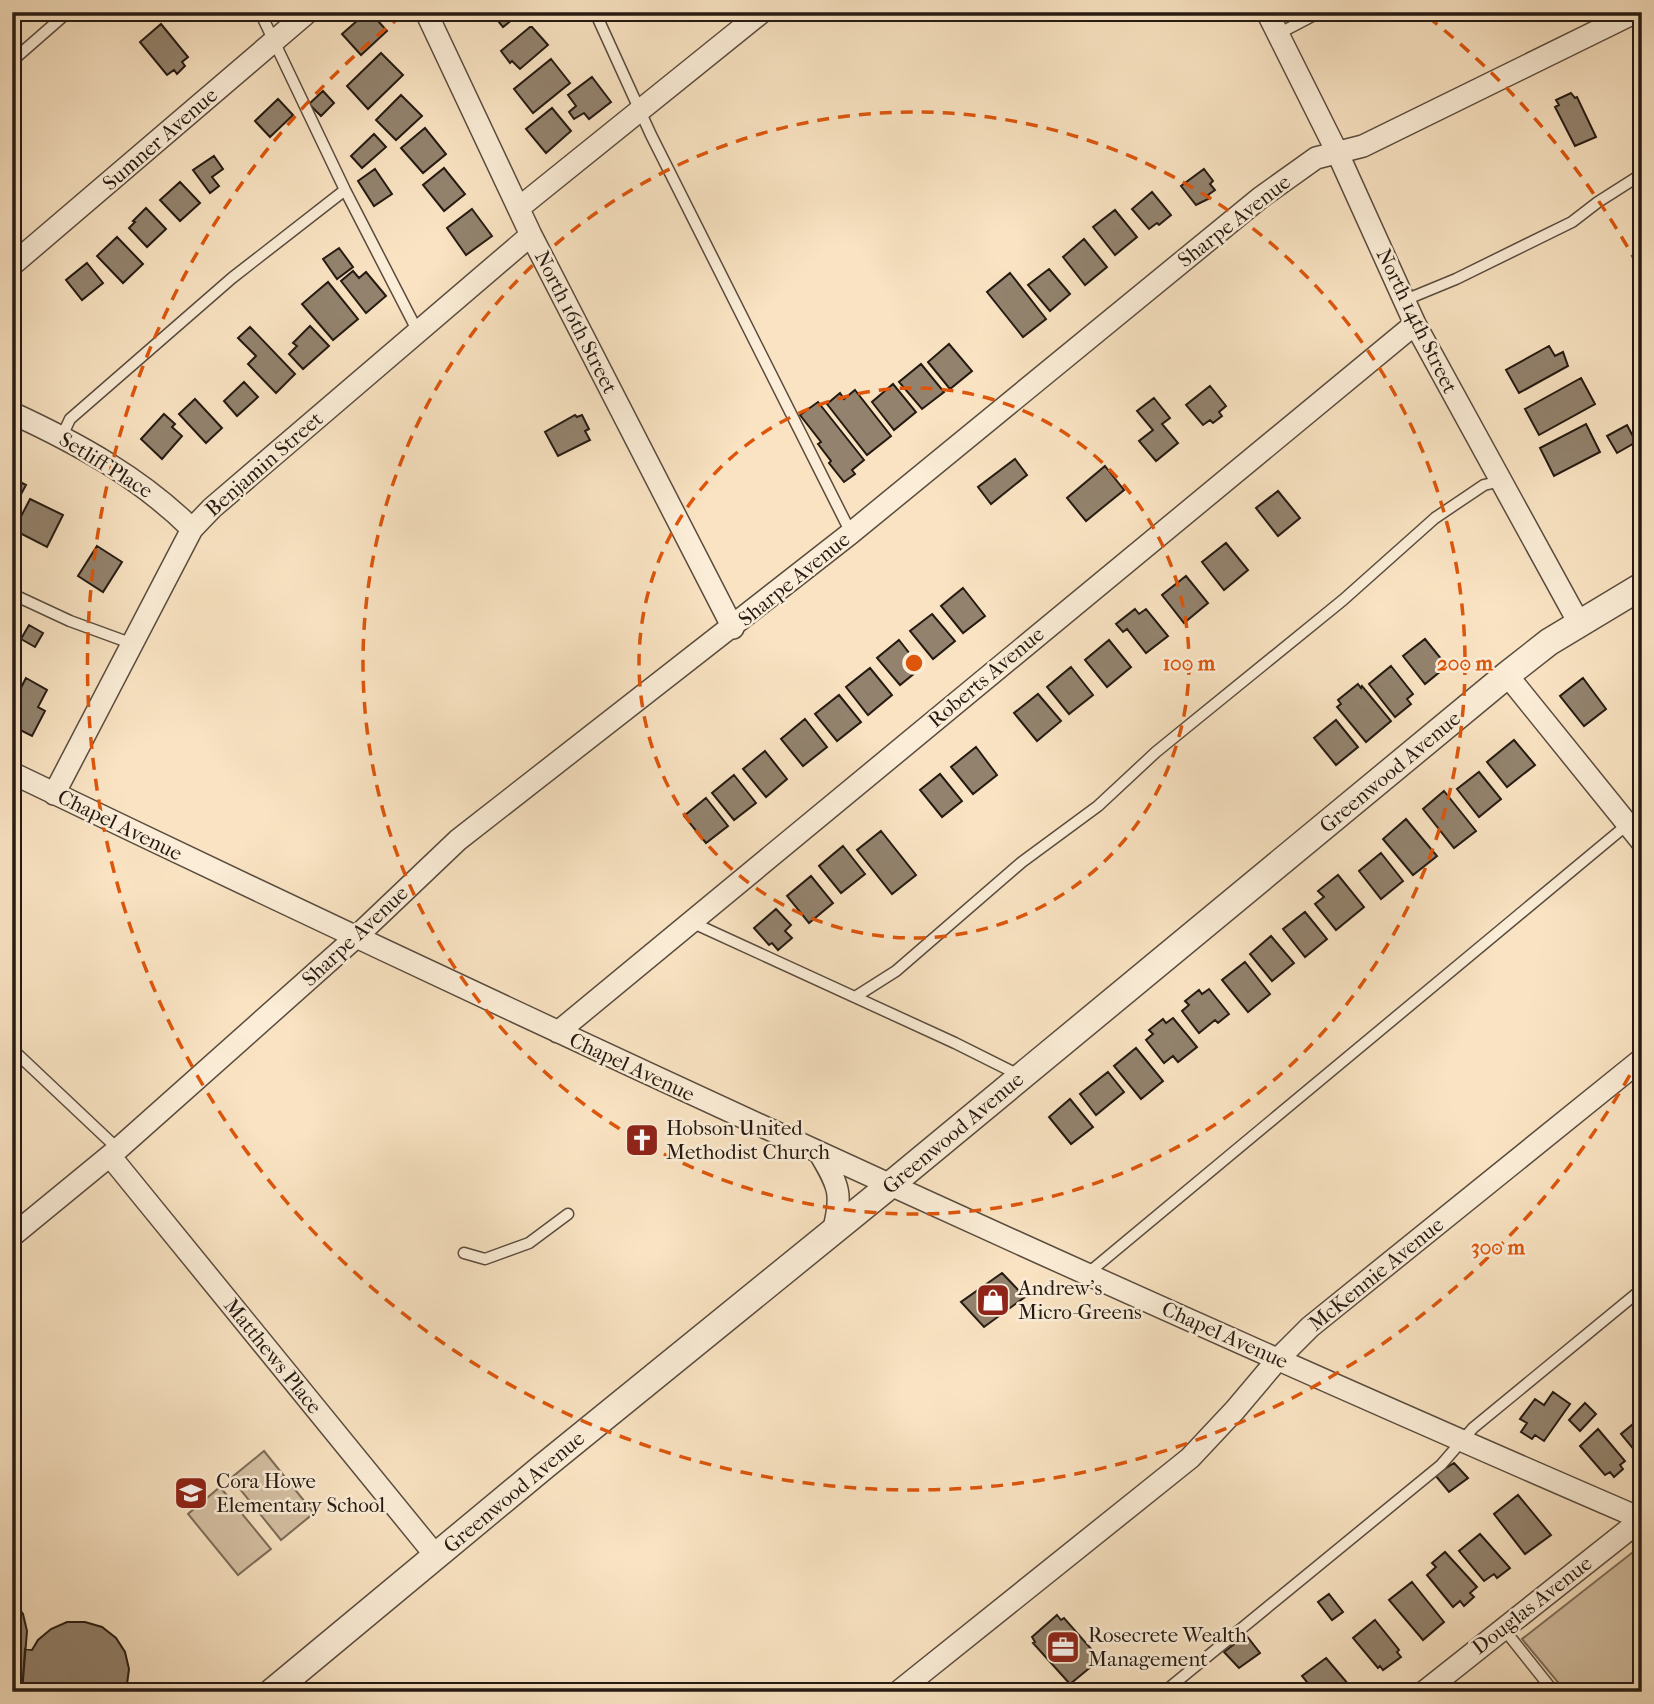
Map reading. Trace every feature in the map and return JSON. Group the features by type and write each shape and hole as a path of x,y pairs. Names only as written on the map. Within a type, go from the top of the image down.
{"street":[{"name":"Sumner Avenue","path":"12,265 308,12"},
{"name":"North 16th Street","path":"426,12 531,234 733,628"},
{"path":"520,207 762,12"},
{"name":"North 14th Street","path":"1267,12 1338,154 1415,324 1579,623"},
{"name":"Sharpe Avenue","path":"12,1236 114,1153 355,938 458,840 733,628 1260,198 1315,158 1363,146 1636,12"},
{"name":"Benjamin Street","path":"54,794 192,529 212,508 531,234"},
{"name":"Roberts Avenue","path":"558,1032 1415,324"},
{"name":"Setliff Place","path":"12,413 62,436 136,481 169,506 192,529"},
{"name":"Greenwood Avenue","path":"272,1692 1507,675 1579,623 1642,586"},
{"path":"1507,675 1635,820 1642,842"},
{"name":"Chapel Avenue","path":"12,773 355,938 889,1186 1642,1519"},
{"name":"McKennie Avenue","path":"898,1692 1190,1458 1310,1327 1642,1059"},
{"name":"Matthews Place","path":"114,1153 436,1556"},
{"path":"820,1154 839,1193 840,1208 833,1231"},
{"name":"Douglas Avenue","path":"1424,1692 1642,1519"}],"lane":[{"path":"12,61 68,12"},
{"path":"260,12 345,190 417,330"},
{"path":"595,12 641,111 851,533"},
{"path":"1278,34 1320,12"},
{"path":"1405,300 1444,285 1572,222 1642,174"},
{"path":"62,436 70,419 232,278 345,190"},
{"path":"855,997 896,971 1021,862 1098,806 1156,752 1343,600 1435,518 1484,485 1501,481"},
{"path":"12,594 70,621 133,643"},
{"path":"1087,1274 1635,820"},
{"path":"691,922 1021,1077"},
{"path":"12,1049 114,1153"},
{"path":"464,1253 485,1258 529,1243 568,1214"},
{"path":"1164,1692 1441,1465 1473,1429 1642,1289"},
{"path":"1503,1628 1554,1692"}],"shaded area":[{"path":"264,1451 314,1513 281,1540 231,1478"},
{"path":"220,1487 271,1549 238,1575 188,1514"},
{"path":"1642,1545 1642,1692 1566,1692 1522,1639"}],"building":[{"path":"367,12 387,31 361,55 342,34"},
{"path":"491,12 522,12 503,27"},
{"path":"161,24 188,57 182,62 185,66 177,74 174,70 167,75 140,42"},
{"path":"530,27 548,45 520,69 512,61 510,63 501,51"},
{"path":"381,53 403,75 368,109 347,86"},
{"path":"551,59 570,83 533,113 514,89"},
{"path":"592,77 611,102 589,119 584,113 574,119 569,112 576,106 568,95"},
{"path":"323,91 334,103 321,116 309,104"},
{"path":"1571,93 1577,97 1596,137 1575,146 1555,107 1559,105 1556,100"},
{"path":"401,95 422,116 396,140 376,120"},
{"path":"278,99 293,115 270,137 255,121"},
{"path":"552,108 571,131 546,153 526,129"},
{"path":"425,128 446,154 423,173 401,148"},
{"path":"374,134 386,147 362,168 351,156"},
{"path":"214,156 223,169 212,177 219,186 210,193 193,170"},
{"path":"444,168 465,194 444,211 423,185"},
{"path":"375,169 392,194 374,206 358,181"},
{"path":"1204,169 1213,181 1210,184 1215,190 1208,195 1210,198 1196,205 1181,186"},
{"path":"180,182 200,203 180,221 160,200"},
{"path":"1152,192 1171,215 1149,229 1132,209"},
{"path":"146,208 166,229 147,247 129,228"},
{"path":"472,209 492,236 466,255 447,228"},
{"path":"1115,210 1137,237 1115,255 1093,227"},
{"path":"117,237 143,264 123,283 97,256"},
{"path":"1084,239 1107,267 1085,285 1063,257"},
{"path":"339,248 353,267 337,279 323,259"},
{"path":"87,263 103,283 82,300 66,280"},
{"path":"1049,269 1070,294 1050,311 1028,285"},
{"path":"353,271 359,278 366,272 386,296 366,313 341,281"},
{"path":"1010,273 1046,319 1023,337 987,292"},
{"path":"328,282 358,319 333,340 302,304"},
{"path":"310,326 329,346 303,369 289,354 297,346 293,343"},
{"path":"250,327 295,374 276,393 248,364 256,356 238,338"},
{"path":"949,344 972,371 950,389 928,362"},
{"path":"1549,346 1555,356 1563,352 1568,366 1519,393 1506,370"},
{"path":"921,364 944,392 922,409 899,382"},
{"path":"1581,378 1595,404 1539,435 1525,409"},
{"path":"244,382 258,397 237,416 224,401"},
{"path":"893,384 916,412 894,430 872,402"},
{"path":"1210,386 1226,406 1219,412 1222,416 1213,423 1210,420 1203,425 1186,405"},
{"path":"855,390 891,436 867,455 827,404 840,393 844,399"},
{"path":"1154,398 1170,418 1162,424 1178,443 1156,461 1139,441 1153,430 1137,411"},
{"path":"195,399 222,428 206,443 179,414"},
{"path":"818,402 864,460 852,470 855,474 844,482 818,444 821,442 800,415"},
{"path":"164,414 175,424 172,427 182,436 162,459 141,439"},
{"path":"575,415 582,415 589,429 585,431 590,440 558,456 545,432"},
{"path":"1586,424 1600,452 1554,476 1540,448"},
{"path":"1627,425 1636,442 1617,453 1607,436"},
{"path":"1015,459 1027,475 991,504 978,487"},
{"path":"1105,466 1124,490 1086,521 1067,498"},
{"path":"12,478 26,485 12,511"},
{"path":"1278,491 1300,518 1278,536 1256,508"},
{"path":"30,499 63,515 47,547 14,530"},
{"path":"1226,543 1248,570 1224,590 1202,562"},
{"path":"97,546 122,562 103,592 78,576"},
{"path":"1186,576 1208,603 1184,623 1162,595"},
{"path":"963,588 985,616 963,633 941,606"},
{"path":"1135,609 1139,614 1146,609 1168,636 1146,653 1127,629 1123,632 1116,624"},
{"path":"932,614 955,641 933,659 910,631"},
{"path":"29,625 43,633 35,647 21,639"},
{"path":"1425,639 1447,666 1425,684 1403,656"},
{"path":"899,640 921,668 900,685 877,658"},
{"path":"1109,640 1131,667 1107,687 1085,660"},
{"path":"1391,666 1413,694 1407,699 1411,704 1395,717 1369,684"},
{"path":"1071,667 1093,695 1069,714 1047,687"},
{"path":"870,668 892,695 868,715 846,687"},
{"path":"26,678 47,690 38,707 45,711 32,736 12,726 12,705"},
{"path":"1583,678 1606,709 1584,726 1560,696"},
{"path":"1358,684 1391,721 1366,742 1337,707 1341,704 1338,700"},
{"path":"1038,694 1061,721 1037,741 1014,713"},
{"path":"839,695 861,722 837,741 815,714"},
{"path":"805,719 827,747 803,766 781,739"},
{"path":"1336,720 1358,747 1336,765 1314,738"},
{"path":"1514,740 1535,765 1507,787 1487,762"},
{"path":"976,747 997,775 973,794 951,767"},
{"path":"765,751 787,779 766,797 743,769"},
{"path":"1479,772 1501,799 1479,817 1457,789"},
{"path":"940,774 962,801 942,817 920,790"},
{"path":"734,775 756,803 734,820 712,793"},
{"path":"1444,791 1476,831 1454,848 1423,809"},
{"path":"706,798 728,826 706,843 684,816"},
{"path":"1406,819 1437,856 1413,875 1383,839"},
{"path":"881,831 916,875 892,894 857,850"},
{"path":"843,846 865,874 841,893 819,866"},
{"path":"1381,853 1403,881 1381,899 1359,871"},
{"path":"1338,875 1364,907 1336,930 1315,904 1324,897 1318,891"},
{"path":"811,876 833,903 809,923 787,896"},
{"path":"776,909 791,925 785,931 792,938 778,950 772,943 769,945 754,928"},
{"path":"1305,912 1327,939 1305,957 1283,929"},
{"path":"1271,936 1294,963 1272,981 1250,954"},
{"path":"1245,962 1270,994 1248,1012 1222,980"},
{"path":"1209,989 1229,1014 1218,1023 1215,1020 1199,1033 1182,1011 1189,1005 1185,1001 1199,990 1202,994"},
{"path":"1173,1018 1197,1047 1178,1062 1173,1056 1164,1063 1146,1040 1153,1034 1149,1030 1163,1019 1166,1023"},
{"path":"1136,1048 1163,1081 1141,1099 1114,1066"},
{"path":"1108,1072 1124,1092 1096,1115 1080,1094"},
{"path":"1070,1099 1093,1127 1071,1144 1049,1117"},
{"name":"Andrew’s Micro-Greens","path":"1002,1273 1025,1297 984,1327 961,1302"},
{"path":"1553,1392 1570,1404 1544,1441 1535,1435 1532,1439 1521,1432 1527,1423 1520,1419 1535,1399 1544,1405"},
{"path":"1585,1403 1596,1414 1580,1431 1569,1420"},
{"path":"1641,1413 1642,1446 1635,1451 1621,1434 1639,1419 1636,1417"},
{"path":"1598,1429 1625,1461 1620,1465 1623,1469 1614,1477 1610,1472 1605,1475 1580,1446"},
{"path":"1454,1463 1468,1478 1449,1492 1435,1475"},
{"path":"1518,1495 1551,1535 1525,1554 1494,1514"},
{"path":"1480,1534 1510,1568 1497,1578 1494,1574 1484,1581 1459,1551"},
{"path":"1445,1552 1477,1587 1470,1593 1474,1597 1464,1606 1460,1601 1453,1607 1427,1575 1436,1567 1432,1563"},
{"path":"1412,1582 1444,1622 1423,1640 1389,1600"},
{"path":"1329,1594 1343,1612 1332,1620 1318,1602"},
{"path":"12,1599 23,1614 27,1631 22,1692 12,1692"},
{"name":"Rosecrete Wealth Management","path":"1057,1615 1061,1620 1064,1618 1093,1651 1090,1653 1098,1661 1070,1684 1033,1643 1035,1642 1032,1637"},
{"path":"1375,1620 1399,1650 1397,1652 1401,1657 1383,1670 1380,1666 1378,1668 1353,1638"},
{"path":"67,1622 85,1622 102,1627 116,1638 125,1652 129,1669 126,1692 22,1692 25,1649 32,1650 38,1640 51,1629"},
{"path":"1246,1635 1260,1653 1239,1668 1224,1652"},
{"path":"1326,1658 1355,1692 1315,1692 1302,1676"},
{"path":"1519,1684 1526,1692 1503,1692 1509,1687 1511,1691"}],"place":[{"name":"Hobson United Methodist Church","path":"642,1140"},
{"name":"Andrew’s Micro-Greens","path":"993,1300"},
{"name":"Cora Howe Elementary School","path":"191,1493"},
{"name":"Rosecrete Wealth Management","path":"1063,1647"}]}
